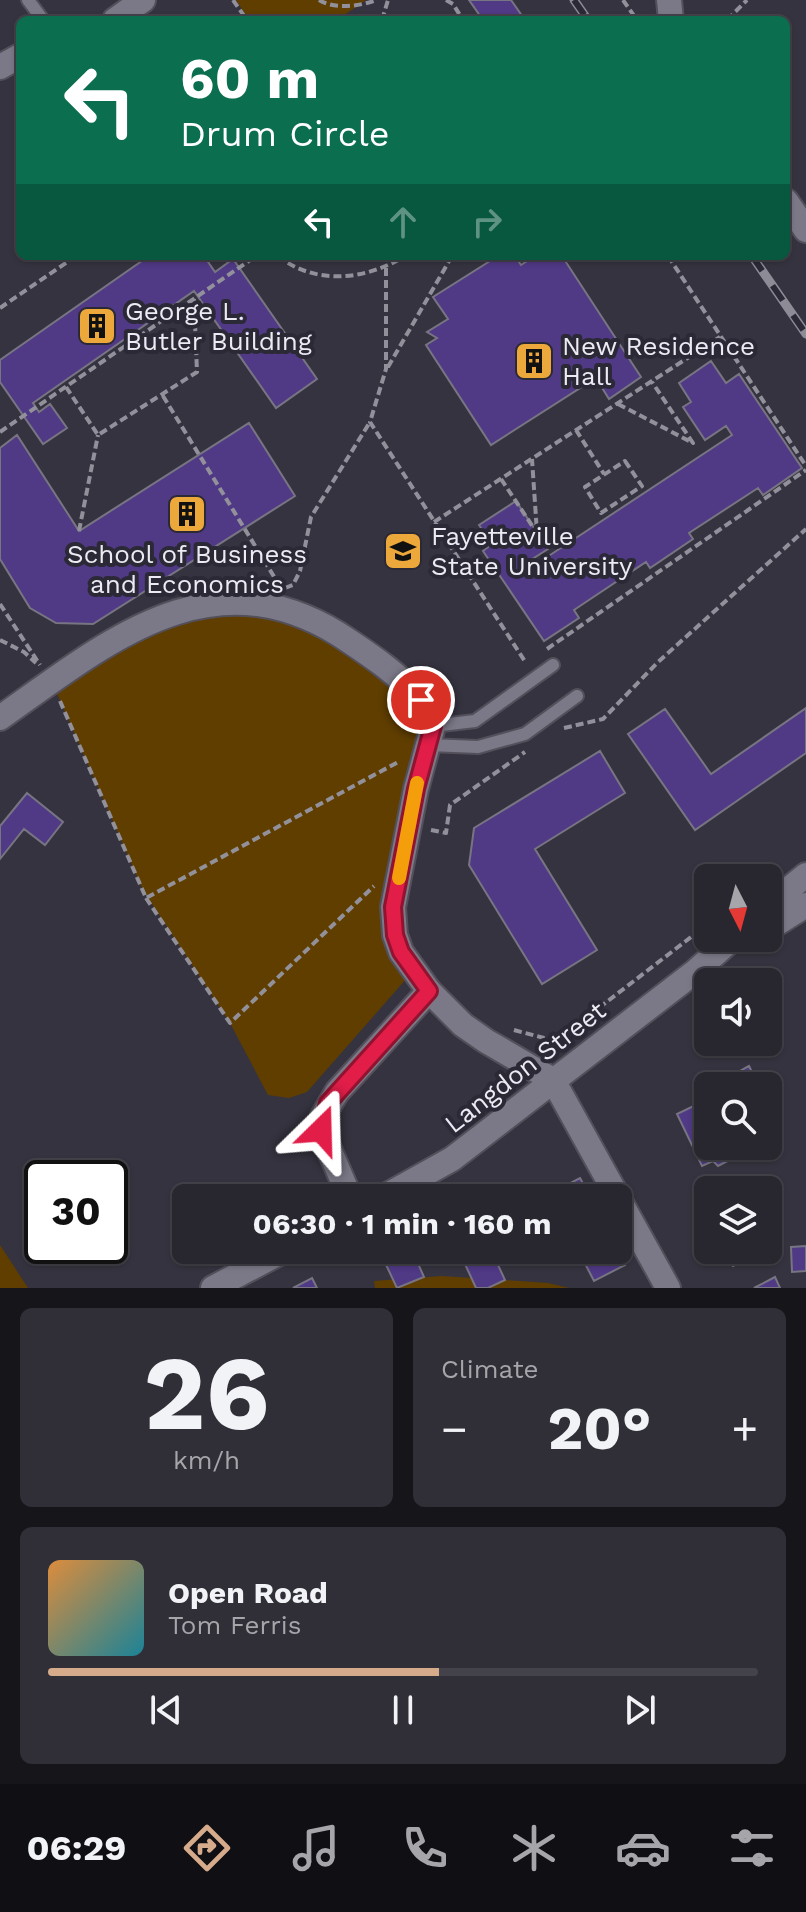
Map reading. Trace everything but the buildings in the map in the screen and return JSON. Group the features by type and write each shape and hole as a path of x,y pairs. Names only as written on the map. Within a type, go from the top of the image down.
{"street":[{"path":"121,16 143,0"},
{"path":"790,207 806,230"},
{"path":"0,718 85,659 163,615 190,607 246,602 273,606 327,626 374,658 421,700 428,744 393,907 395,935 401,952 429,991 463,1025 553,1080 668,1288"},
{"path":"782,895 806,875"},
{"path":"782,920 806,905"},
{"name":"Langdon Street","path":"699,968 717,952"},
{"name":"Langdon Street","path":"701,968 728,952"},
{"name":"Langdon Street","path":"407,1184 452,1159 694,973"},
{"path":"344,1184 321,1130 328,1103 429,991"},
{"path":"213,1288 258,1264"}],"lane":[{"path":"428,744 475,721 553,665"},
{"path":"428,744 478,747 525,734 577,696"}],"path":[{"path":"319,0 327,4 360,6 377,0"},
{"path":"446,0 453,4 460,16"},
{"path":"731,16 747,0"},
{"path":"0,308 70,260"},
{"path":"0,432 249,260"},
{"path":"285,260 302,270 325,277 347,277 386,268 399,260"},
{"path":"163,396 282,589 293,585 300,571 311,517 370,422 386,369 450,260"},
{"path":"370,422 525,664 806,468 671,260"},
{"path":"386,268 386,369"},
{"path":"98,435 197,372 194,299"},
{"path":"434,522 720,337"},
{"path":"618,404 693,443 652,381"},
{"path":"66,387 98,435 79,531"},
{"path":"576,430 604,474"},
{"path":"501,479 537,533 532,459"},
{"path":"625,461 642,486 601,513 585,487 604,474 625,461"},
{"path":"557,732 568,725 603,719 658,662 806,529"},
{"path":"0,604 44,670 24,652 0,640"},
{"path":"52,682 146,898 230,1023 404,857"},
{"path":"146,898 428,744"},
{"path":"427,835 427,829 446,833 450,805 534,746 510,753"},
{"path":"511,1029 544,1038 561,1037 694,935"}],"shaded area":[{"path":"236,0 366,0 343,16 246,16"},
{"path":"218,603 327,626 433,726 393,907 414,970 307,1092 289,1098 268,1095 230,1023 143,890 52,682"},
{"path":"0,1245 28,1288 0,1288"},
{"path":"442,1276 548,1283 569,1288 375,1288 374,1281"}],"railway":[{"path":"574,0 585,16"},
{"path":"755,260 806,334"}],"slow traffic":[{"path":"399,878 417,783"}],"place":[{"name":"George L. Butler Building","path":"97,326"},
{"name":"New Residence Hall","path":"534,361"},
{"name":"School of Business and Economics","path":"187,514"},
{"name":"Fayetteville State University","path":"403,551"}],"route":[{"path":"321,1130 328,1103 429,991 401,952 395,935 393,907 416,789 433,726 421,700"}]}
